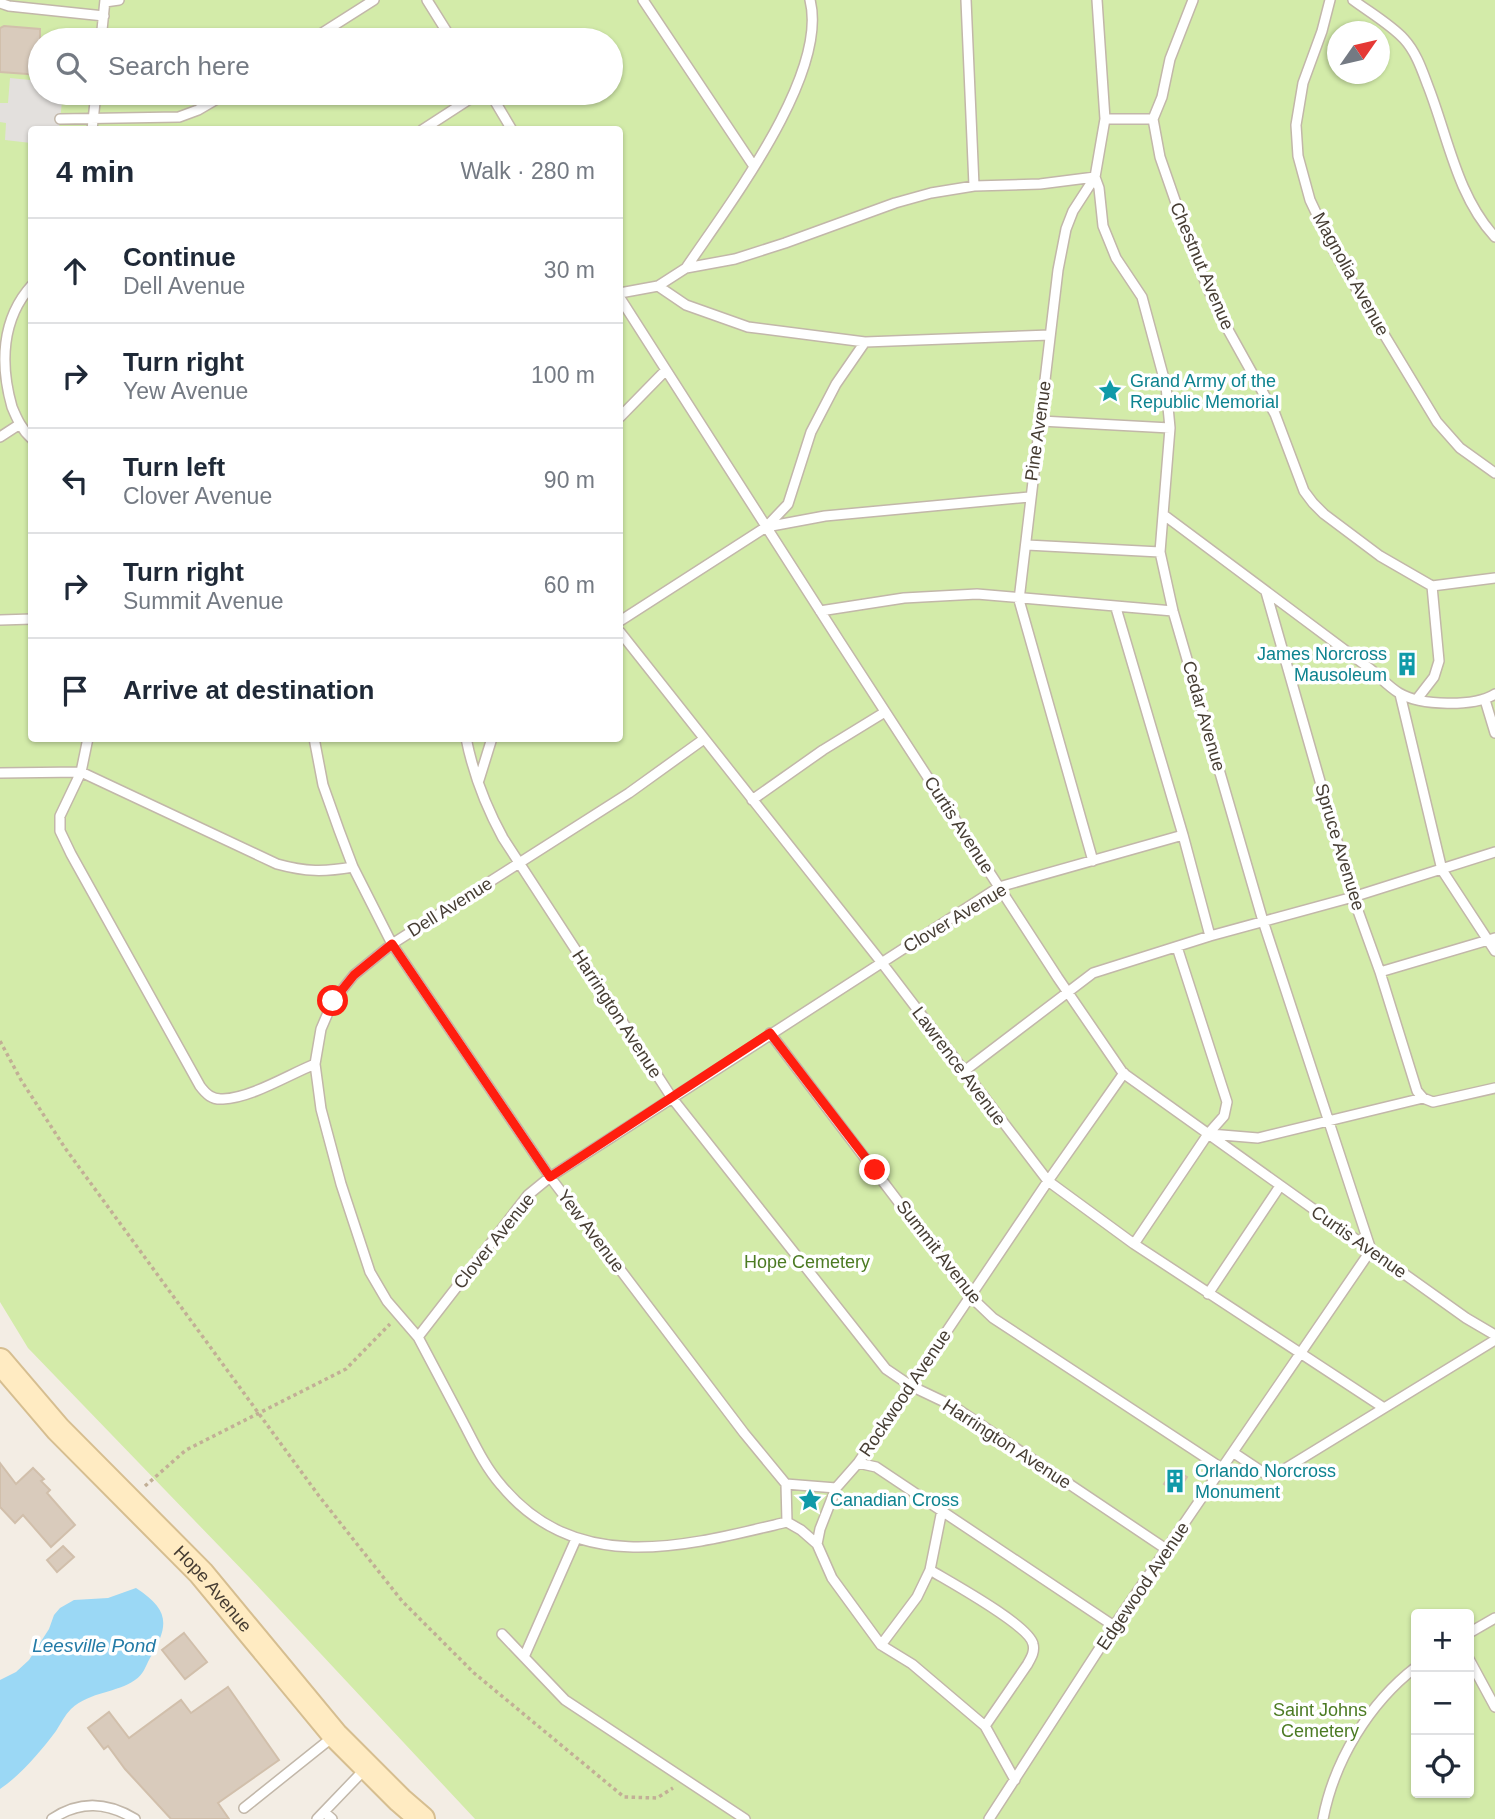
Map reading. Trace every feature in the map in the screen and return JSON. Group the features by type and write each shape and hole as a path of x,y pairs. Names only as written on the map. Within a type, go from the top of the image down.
{"main road":[{"name":"Hope Avenue","path":"0,1361 58,1429 201,1573 335,1735 366,1768 422,1819"}],"lane":[{"path":"102,28 105,1 119,0"},
{"path":"330,28 374,0"},
{"path":"427,0 444,28"},
{"path":"643,0 753,165"},
{"path":"686,268 782,120 802,76 811,41 810,0"},
{"path":"966,0 974,186"},
{"name":"Pine Avenue","path":"1093,861 1018,600 1027,545 1029,497 1041,421 1058,270 1066,229 1073,211 1095,177 1105,119 1097,0"},
{"name":"Chestnut Avenue","path":"1193,0 1170,59 1162,97 1153,119 1160,157 1194,255 1217,310 1275,414 1304,491 1324,514 1380,556 1432,586"},
{"name":"Magnolia Avenue","path":"1330,0 1322,32 1303,83 1297,125 1298,156 1310,200 1336,255 1437,422 1460,448 1495,474"},
{"path":"1353,0 1404,39 1418,59 1457,170 1472,204 1495,237"},
{"path":"0,3 27,4 104,16"},
{"path":"93,125 95,105"},
{"path":"60,119 93,125 179,117 207,105"},
{"path":"428,126 461,105"},
{"path":"497,105 510,126"},
{"path":"1105,119 1153,119"},
{"path":"623,294 658,286 686,268 735,259 837,225 895,202 931,193 974,186 1040,184 1095,177"},
{"name":"Cedar Avenue","path":"1095,177 1099,188 1103,226 1116,258 1142,297 1166,386 1170,428 1160,552 1173,611 1263,921 1371,1250"},
{"path":"658,286 686,305 748,327 865,342 975,340 1050,335"},
{"path":"28,289 20,298 6,326 0,360 8,399 28,434"},
{"name":"Curtis Avenue","path":"623,300 885,712 1124,1073 1466,1318 1495,1335"},
{"path":"623,619 766,527 788,505 811,432 836,384 865,342"},
{"path":"623,414 666,370"},
{"path":"1041,421 1170,428"},
{"path":"0,437 20,424"},
{"path":"766,527 825,516 1029,497"},
{"path":"1164,515 1370,668 1400,694 1456,704 1485,700 1495,694"},
{"path":"1027,545 1160,552"},
{"path":"1417,699 1434,677 1439,661 1432,586 1495,578"},
{"name":"Spruce Avenuee","path":"1266,592 1353,897 1418,1091 1423,1098"},
{"path":"820,611 904,598 977,594 1018,600 1173,611"},
{"path":"1116,608 1210,936"},
{"path":"0,620 28,619"},
{"name":"Lawrence Avenue","path":"623,636 882,963 1048,1181 1208,1294 1384,1408"},
{"path":"1400,694 1441,870 1491,939 1495,951"},
{"path":"1485,700 1495,733"},
{"path":"752,800 823,750 885,712"},
{"name":"Dell Avenue","path":"418,1337 399,1315 370,1272 341,1184 321,1110 315,1064 321,1028 333,1001 354,975 392,944 629,793 704,739"},
{"path":"87,742 81,772 60,816 61,831 71,854 200,1086 208,1096 221,1100 244,1094 315,1064"},
{"name":"Yew Avenue","path":"315,742 323,785 353,867 392,944 550,1177 744,1433 786,1484"},
{"name":"Harrington Avenue","path":"468,742 489,814 518,864 672,1098 886,1369 911,1386 953,1406 1166,1549"},
{"path":"478,782 491,742"},
{"path":"0,773 81,772 277,864 305,871 329,872 353,867"},
{"name":"Clover Avenue","path":"418,1337 528,1195 550,1177 999,887 1183,835"},
{"path":"963,1072 1093,973 1210,936 1353,897 1495,852"},
{"path":"1380,972 1491,939"},
{"path":"1134,1244 1208,1134 1224,1116 1227,1102 1177,947"},
{"name":"Summit Avenue","path":"770,1033 970,1296 993,1318 1223,1469"},
{"name":"Rockwood Avenue","path":"817,1544 836,1488 858,1463 1124,1073"},
{"path":"1208,1134 1258,1138 1423,1098 1433,1102 1495,1088"},
{"path":"1208,1294 1280,1186"},
{"name":"Edgewood Avenue","path":"989,1819 1114,1626 1371,1250"},
{"path":"418,1337 477,1449 499,1483 523,1510 557,1532 589,1544 643,1548 700,1543 787,1522 817,1544 832,1578 881,1645 912,1664 985,1726 1015,1780"},
{"path":"1234,1453 1264,1473 1283,1470 1495,1340"},
{"path":"858,1463 876,1467 1114,1626"},
{"path":"787,1522 786,1484 836,1488"},
{"path":"881,1645 917,1597 930,1570 942,1510"},
{"path":"524,1657 576,1539"},
{"path":"930,1570 1021,1627 1033,1645 1027,1665 985,1726"},
{"path":"1474,1630 1495,1618"},
{"path":"502,1634 565,1700 745,1819"},
{"path":"1474,1667 1495,1707"},
{"path":"1323,1819 1339,1766 1358,1732 1379,1703 1411,1672"},
{"path":"244,1808 335,1735"},
{"path":"332,1819 320,1815 366,1768"},
{"path":"52,1819 88,1804 118,1809 135,1819"}],"path":[{"path":"0,1041 21,1080 65,1148 319,1496 402,1601 474,1673 624,1797 657,1798 685,1780"},
{"path":"128,1500 186,1450 346,1369 399,1315"}],"green space":[{"name":"Hope Cemetery","path":"0,0 1495,0 1495,1819 475,1819 250,1578 28,1348 0,1302"}],"shaded area":[{"path":"10,78 28,80 28,105 62,105 59,126 28,126 28,143 5,140 6,123 0,122 0,103 8,103"}],"water":[{"name":"Leesville Pond","path":"136,1588 155,1603 163,1618 161,1636 142,1673 128,1684 87,1699 71,1709 37,1755 0,1789 0,1680 16,1672 29,1660 60,1608 74,1600 108,1598"}],"building":[{"path":"0,28 28,28 28,74 0,72"},
{"path":"0,1463 16,1484 33,1468 44,1479 41,1481 50,1490 47,1493 75,1525 51,1547 23,1515 15,1523 0,1507"},
{"name":"Orlando Norcross Monument","path":"1174,1469 1187,1477 1177,1492 1164,1484"},
{"path":"63,1546 74,1557 57,1572 47,1560"},
{"path":"184,1633 207,1662 185,1679 162,1650"},
{"path":"228,1687 279,1760 218,1803 229,1819 171,1819 125,1769 108,1746 104,1749 88,1728 109,1712 129,1738 181,1700 191,1713"}],"place":[{"name":"Grand Army of the Republic Memorial","path":"1110,391"},
{"name":"James Norcross Mausoleum","path":"1407,664"},
{"name":"Orlando Norcross Monument","path":"1175,1481"},
{"name":"Canadian Cross","path":"810,1500"}],"route":[{"path":"333,1001 354,975 392,944 550,1177 770,1033 875,1170"}],"park label":[{"name":"Saint Johns Cemetery","path":"1320,1720"}]}
